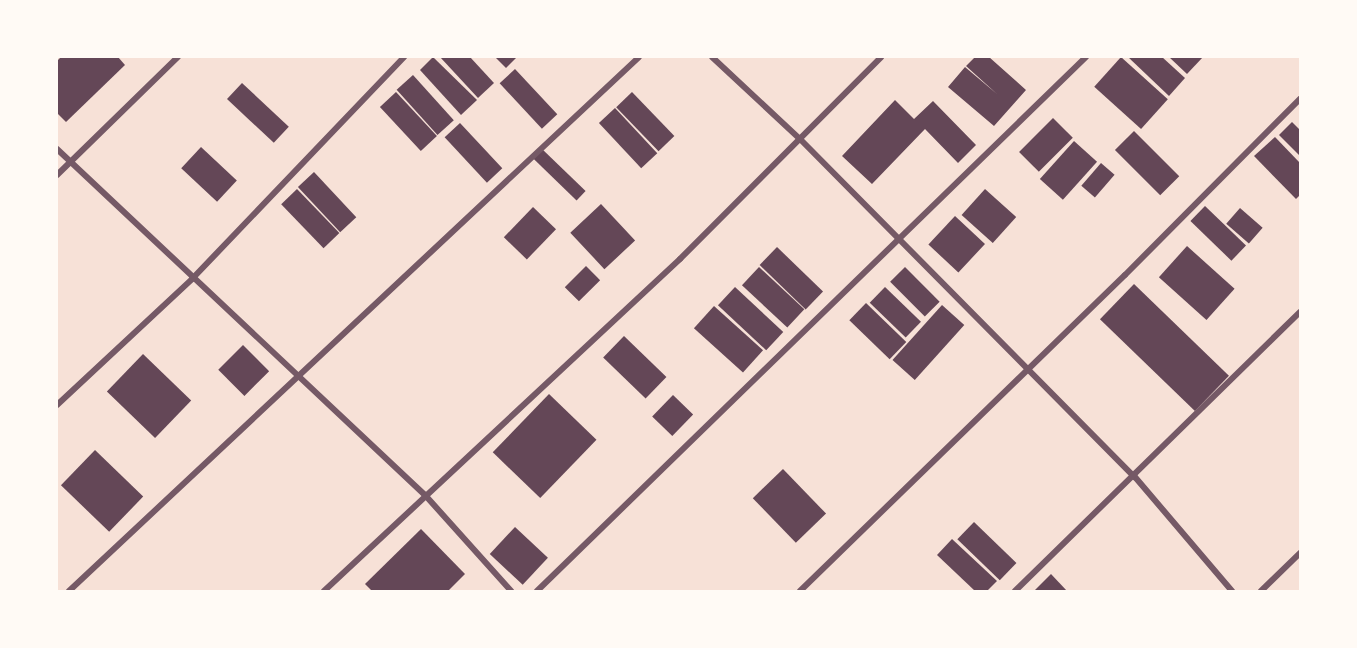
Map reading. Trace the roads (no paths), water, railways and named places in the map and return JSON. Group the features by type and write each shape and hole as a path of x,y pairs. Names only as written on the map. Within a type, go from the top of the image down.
{"street":[{"path":"57,175 178,57"},
{"path":"57,405 192,279 404,57"},
{"path":"69,591 639,57"},
{"path":"712,57 800,139 1135,477 1232,591"},
{"path":"324,591 680,259 881,57"},
{"path":"537,591 1086,57"},
{"path":"800,591 1028,370 1300,99"},
{"path":"57,149 192,279 425,495 511,591"},
{"path":"1015,591 1135,477 1300,312"},
{"path":"1261,591 1300,553"}]}
